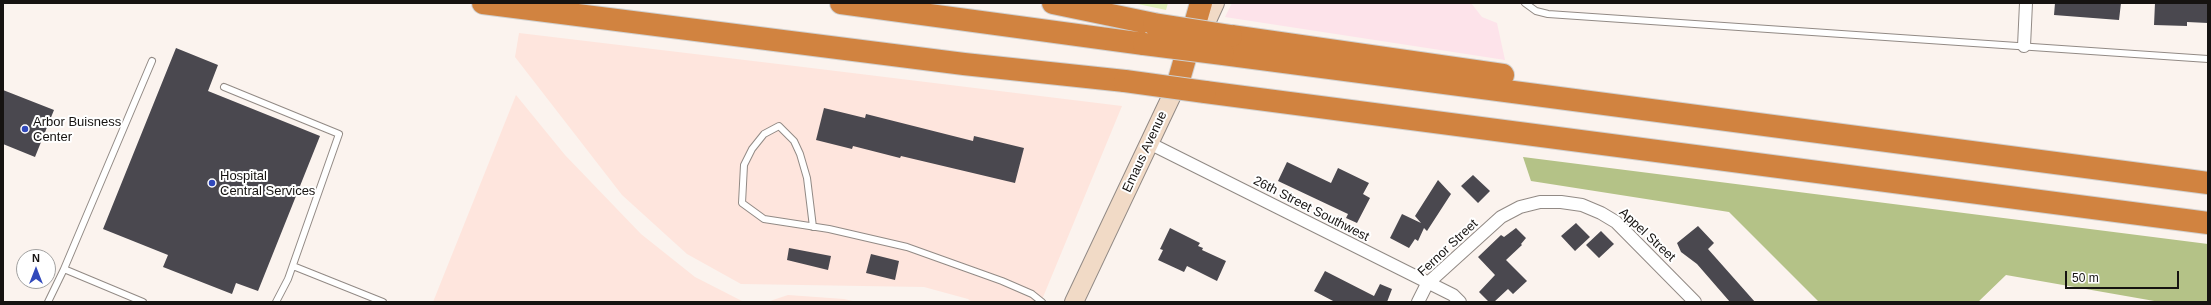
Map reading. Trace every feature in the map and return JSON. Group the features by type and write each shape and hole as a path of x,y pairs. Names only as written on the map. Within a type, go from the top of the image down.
{"highway":[{"path":"483,3 964,64 1205,92 2208,223"},
{"path":"841,3 1144,44 1227,45 2208,183"},
{"path":"1053,3 1154,24 1227,45"},
{"path":"1178,83 1201,3"}],"main road":[{"name":"Emaus Avenue","path":"1074,302 1215,3"}],"street":[{"path":"2024,46 2026,3"},
{"name":"26th Street Southwest","path":"1149,143 1427,284 1453,295 1460,302"},
{"name":"Appel Street","path":"1501,217 1520,207 1540,202 1561,202 1582,205 1601,213 1624,229 1695,302"},
{"name":"Fernor Street","path":"1418,302 1427,284 1501,217"}],"lane":[{"path":"1525,3 1536,11 1548,14 2208,59"},
{"path":"48,302 64,269 152,62"},
{"path":"224,87 339,134 293,266 276,302"},
{"path":"813,227 807,178 800,154 794,141 779,126 764,134 752,149 744,165 742,203 764,219 813,227 907,247 1002,281 1032,294 1042,302"},
{"path":"293,266 384,302"},
{"path":"64,269 143,302"}],"shaded area":[{"path":"1232,3 1471,3 1482,17 1497,23 1505,60 1225,17"},
{"path":"519,33 1122,106 1041,302 972,302 968,299 924,287 741,284 687,254 622,195 515,57"},
{"path":"516,95 565,155 641,234 695,277 744,302 433,302"},
{"path":"788,295 844,299 857,302 767,302"}],"green space":[{"path":"1133,3 1168,3 1166,10"},
{"path":"1523,157 2208,244 2208,302 2160,302 2006,275 1978,302 1819,302 1729,212 1531,181"}],"building":[{"path":"2055,3 2121,3 2119,20 2054,15"},
{"path":"2155,3 2208,3 2208,23 2187,22 2187,26 2154,25"},
{"name":"Hospital Central Services","path":"176,48 218,65 208,91 320,136 258,291 236,283 232,294 163,267 168,255 103,229"},
{"name":"Arbor Buisness Center","path":"3,90 54,110 35,157 3,144"},
{"path":"824,108 865,118 866,114 973,141 974,136 1024,148 1015,183 901,156 900,158 853,146 852,149 816,140"},
{"path":"1287,162 1331,183 1338,168 1369,183 1363,194 1370,198 1357,223 1346,218 1348,214 1278,181"},
{"path":"1473,175 1490,191 1478,203 1461,186"},
{"path":"1438,180 1451,194 1427,231 1424,228 1418,241 1415,239 1409,248 1390,238 1402,214 1421,223 1415,216"},
{"path":"1576,223 1590,237 1575,251 1561,236"},
{"path":"1698,226 1714,243 1708,249 1755,302 1730,302 1697,264 1681,252 1677,243"},
{"path":"1170,228 1200,243 1198,246 1203,248 1202,250 1226,261 1217,281 1187,266 1184,272 1158,260 1163,250 1160,249"},
{"path":"1516,228 1526,238 1521,244 1522,245 1506,260 1527,281 1513,294 1508,289 1494,302 1489,302 1479,292 1495,275 1478,257 1501,235 1504,237"},
{"path":"1601,231 1614,244 1599,258 1586,245"},
{"path":"789,248 831,256 828,270 787,260"},
{"path":"871,254 899,261 895,280 866,273"},
{"path":"1325,271 1374,296 1380,284 1392,289 1387,302 1335,302 1314,291"}],"place":[{"name":"Arbor Buisness Center","path":"25,129"},
{"name":"Hospital Central Services","path":"212,183"}]}
